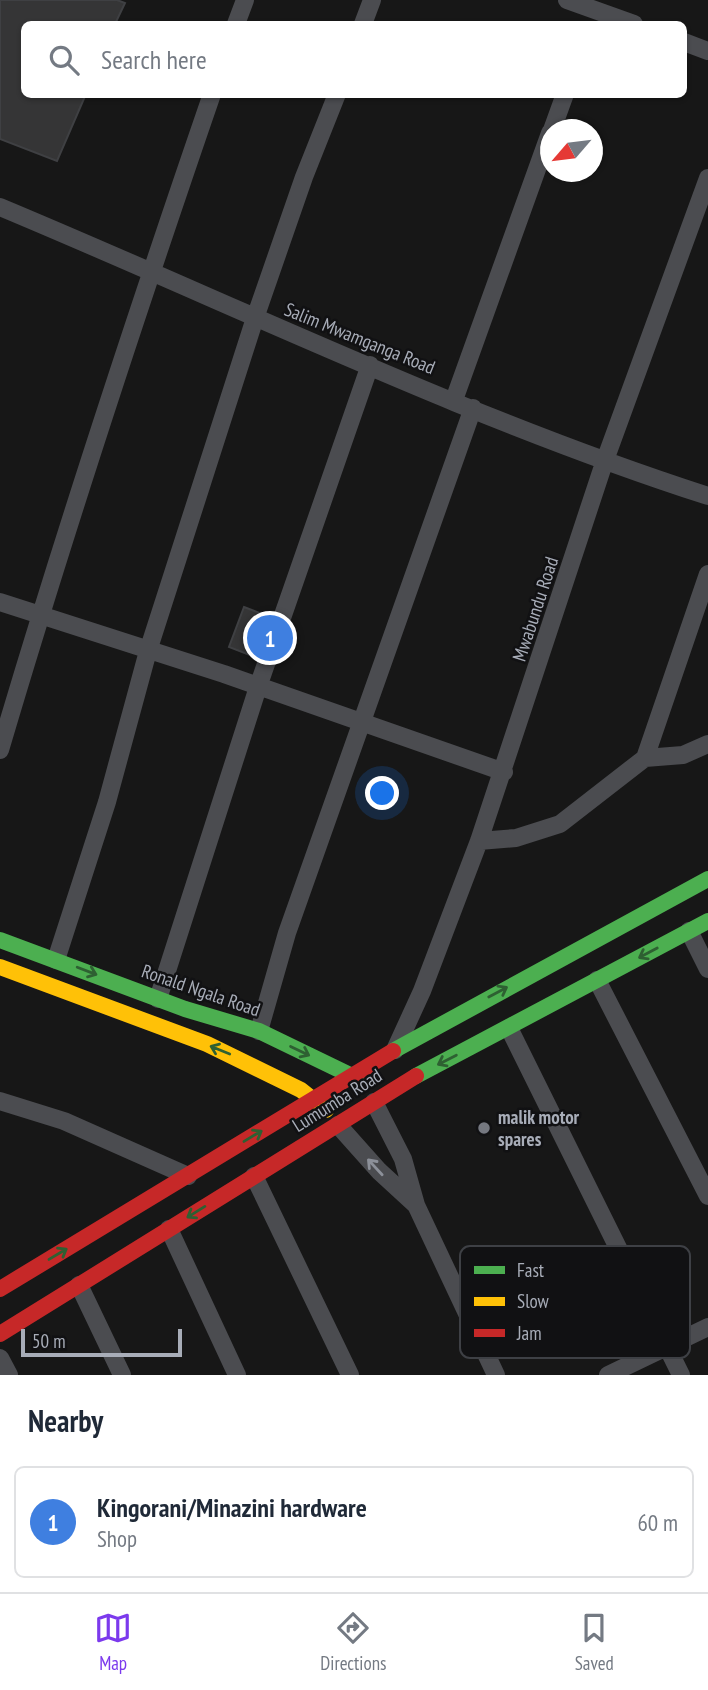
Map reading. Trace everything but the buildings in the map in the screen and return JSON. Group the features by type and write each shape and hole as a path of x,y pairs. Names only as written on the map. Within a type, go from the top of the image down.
{"main road":[{"name":"Lumumba Road","path":"0,1289 395,1050 708,879"},
{"name":"Lumumba Road","path":"0,1334 420,1073 708,921"},
{"name":"Ronald Ngala Road","path":"0,940 158,999 259,1031 352,1076 374,1102"},
{"path":"0,967 114,1007 244,1060 316,1098 338,1125"}],"street":[{"path":"237,21 245,0"},
{"path":"364,21 372,0"},
{"path":"567,0 624,21"},
{"path":"687,43 708,51"},
{"path":"0,750 40,615 151,270 211,98"},
{"path":"57,960 103,813 148,651 255,318 304,177 335,98"},
{"path":"556,119 563,98"},
{"path":"454,400 540,162"},
{"name":"Mwabundu Road","path":"395,1050 422,991 504,772 604,463 708,178"},
{"name":"Salim Mwamganga Road","path":"0,207 151,270 255,318 604,463 708,496"},
{"path":"158,999 258,687 370,365"},
{"path":"259,1031 287,933 473,408"},
{"path":"479,841 516,838 560,824 645,758 708,574"},
{"path":"0,603 258,687 504,772"},
{"path":"645,758 683,755 708,744"},
{"path":"689,931 708,969"},
{"path":"597,980 708,1196"},
{"path":"509,1028 617,1246"},
{"path":"0,1101 64,1121 188,1177"},
{"path":"374,1102 403,1159 416,1205 460,1298"},
{"path":"338,1125 379,1171 416,1205"},
{"path":"254,1176 351,1375"},
{"path":"169,1229 237,1375"},
{"path":"79,1285 122,1375"},
{"path":"690,1335 708,1326"},
{"path":"0,1357 9,1375"},
{"path":"488,1358 496,1375"},
{"path":"607,1375 643,1358"},
{"path":"672,1358 681,1375"}],"traffic: fast":[{"path":"393,1051 708,879"},
{"path":"416,1076 708,921"},
{"path":"0,940 185,1009 259,1031 352,1076 360,1085"}],"traffic: slow":[{"path":"0,967 207,1044 301,1090 326,1110"}],"traffic: jam":[{"path":"0,1289 393,1051"},
{"path":"0,1334 416,1076"}],"place":[{"name":"Kingorani/Minazini hardware","path":"270,638"},
{"name":"malik motor spares","path":"484,1128"}]}
